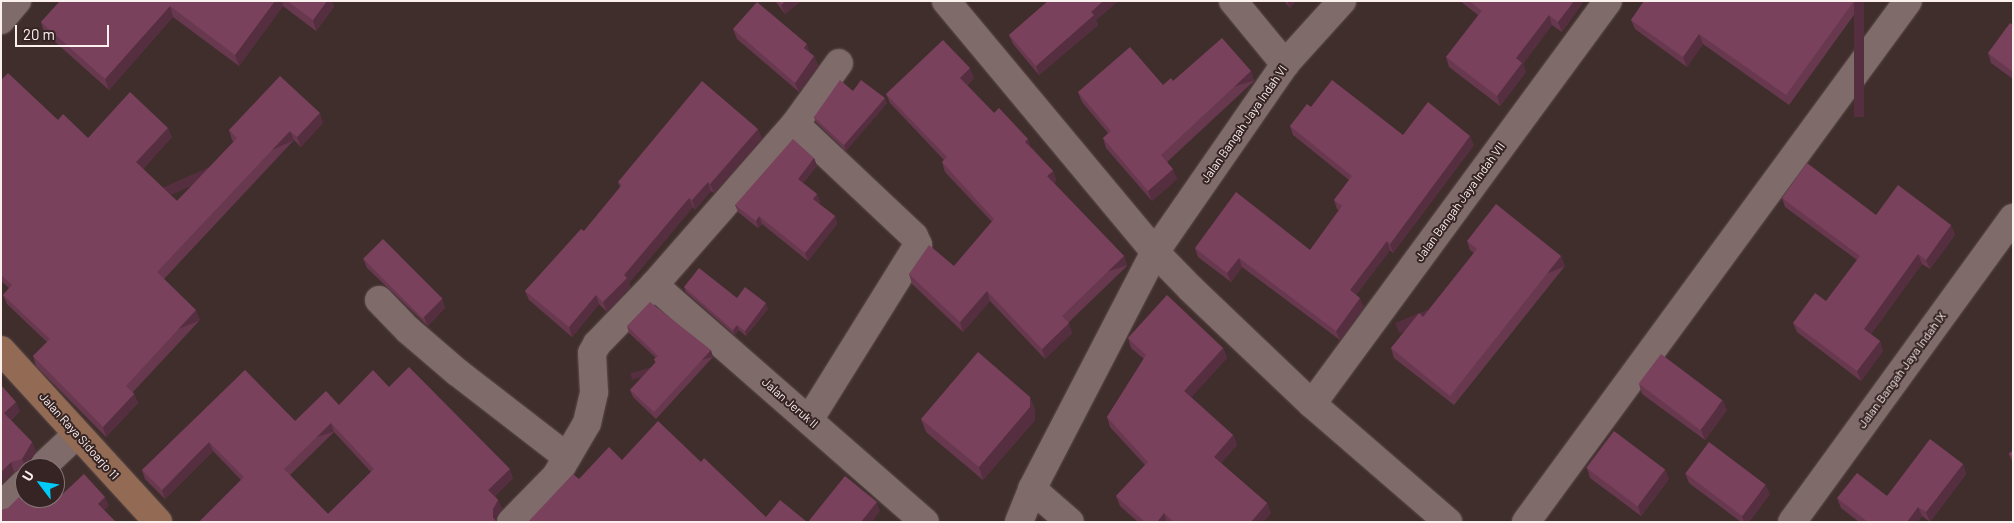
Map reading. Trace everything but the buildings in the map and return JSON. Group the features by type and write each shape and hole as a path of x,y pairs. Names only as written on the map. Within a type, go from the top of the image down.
{"street":[{"path":"1,20 17,1"},
{"path":"946,1 1155,252 1312,404 1448,522"},
{"path":"1233,1 1285,64"},
{"name":"Jalan Bangah Jaya Indah VI","path":"1019,522 1032,489 1155,252 1285,64 1342,1"},
{"name":"Jalan Bangah Jaya Indah VII","path":"1312,404 1608,1"},
{"path":"1526,522 1908,1"},
{"path":"511,522 556,476 592,409 592,353 597,344 654,285 795,124 839,63"},
{"path":"795,124 914,236 918,245 809,420"},
{"name":"Jalan Bangah Jaya Indah IX","path":"1792,522 2013,218"},
{"name":"Jalan Jeruk II","path":"654,285 925,522"},
{"path":"379,300 408,330 458,372 567,457"},
{"name":"Jalan Raya Sidoarjo 11","path":"1,350 152,520"},
{"path":"52,458 76,435"},
{"path":"1032,489 1070,522"},
{"path":"1,506 15,493"}]}
